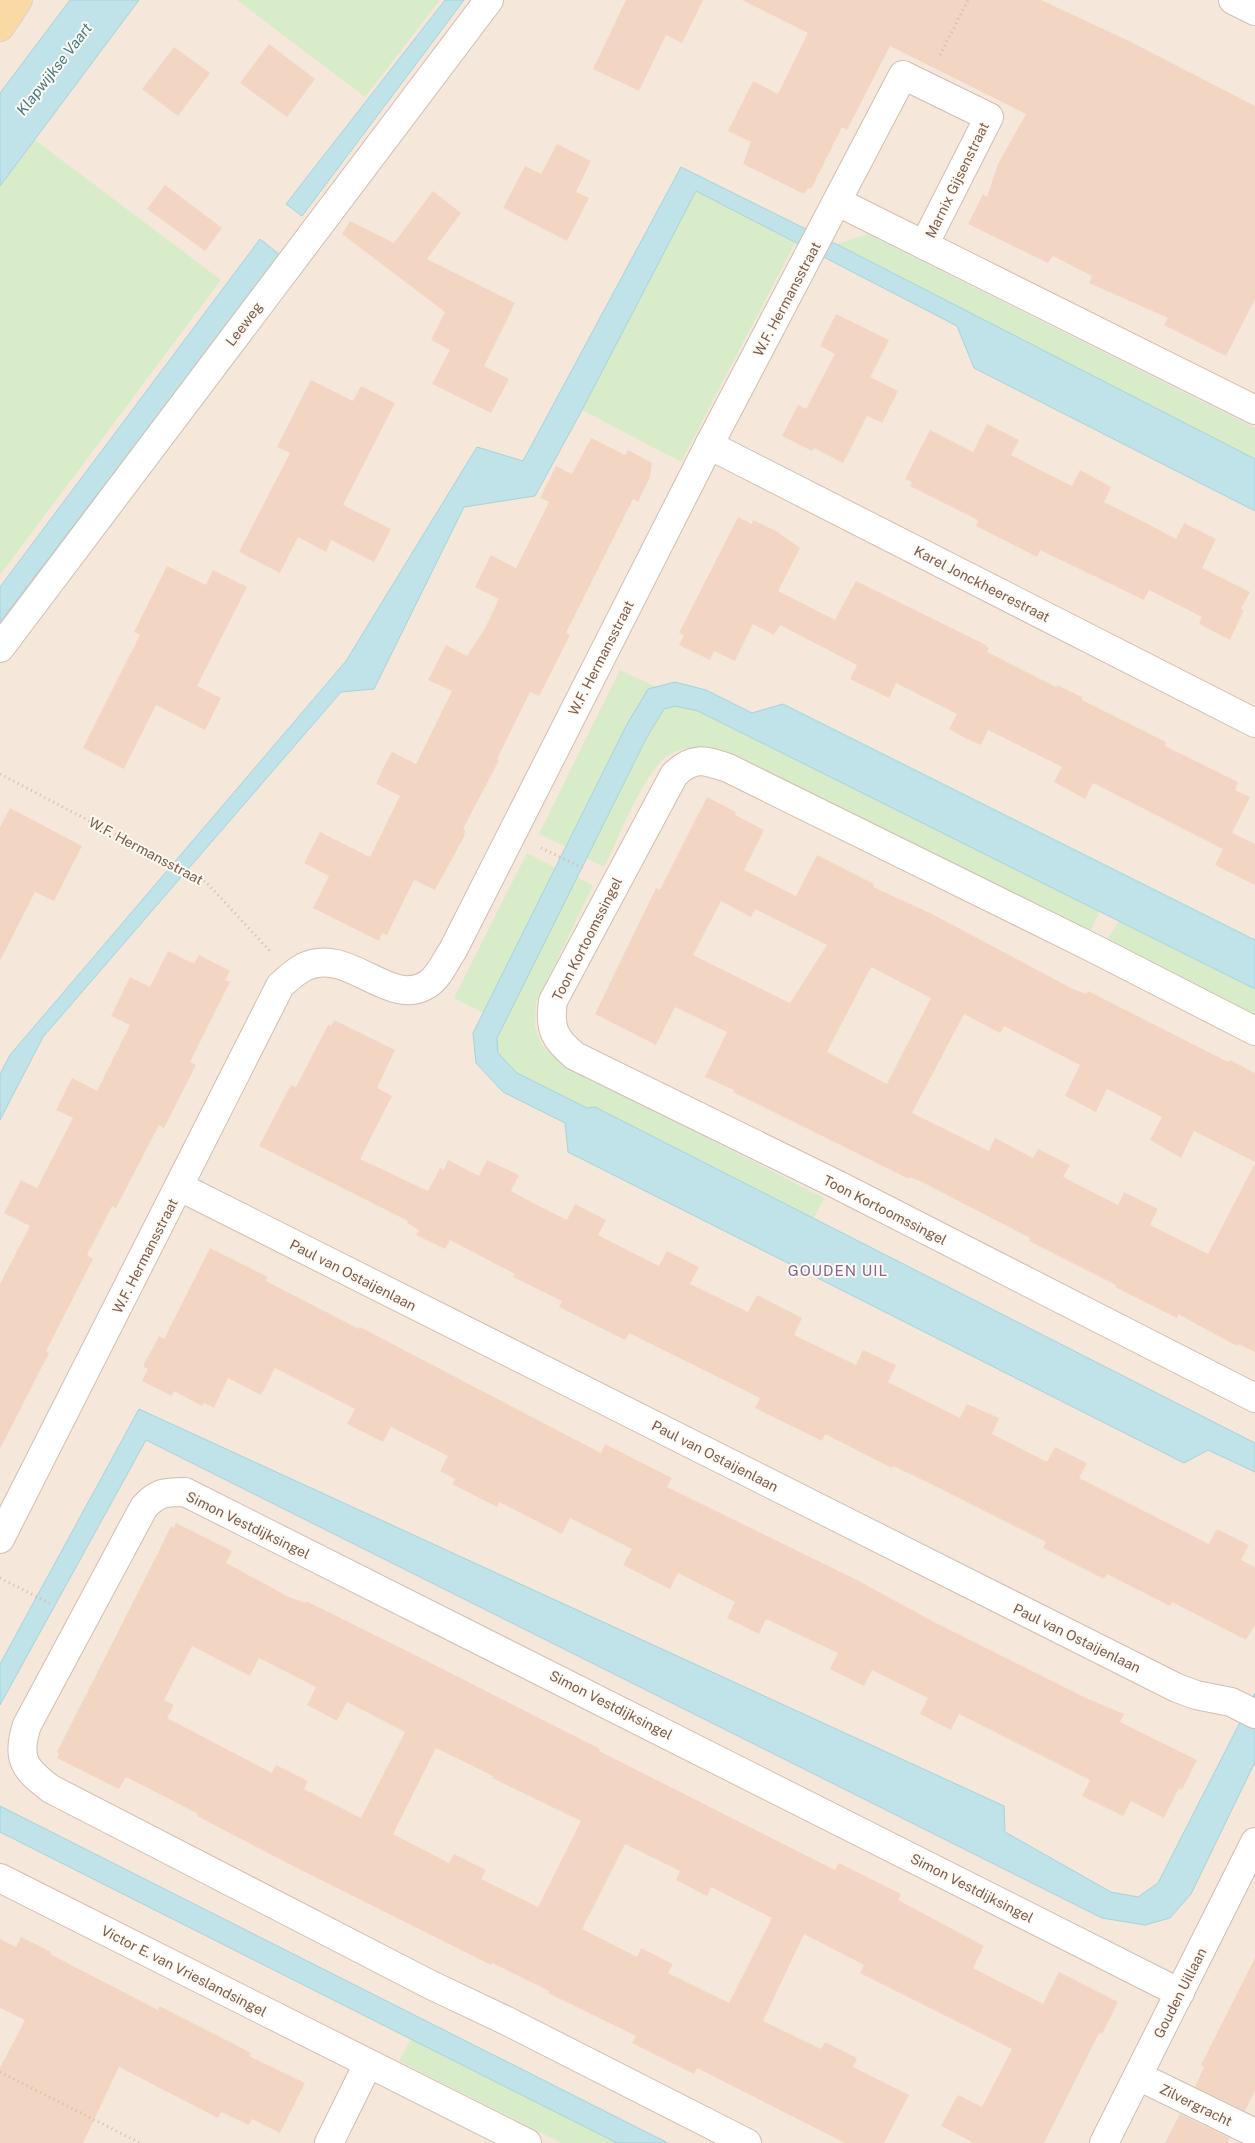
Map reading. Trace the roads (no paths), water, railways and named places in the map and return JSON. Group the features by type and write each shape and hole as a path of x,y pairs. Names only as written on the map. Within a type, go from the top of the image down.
{"main road":[{"path":"0,27 18,0"}],"street":[{"name":"Leeweg","path":"0,648 489,0"},
{"path":"1233,0 1255,11"},
{"name":"Marnix Gijsenstraat","path":"924,245 989,117 925,84 903,75 838,202 924,245 1255,410"},
{"name":"W.F. Hermansstraat","path":"0,1538 180,1187 280,986 305,966 341,964 384,985 409,990 429,984 453,950 709,446 838,202"},
{"name":"Karel Jonckheerestraat","path":"709,446 1255,723"},
{"name":"Toon Kortoomssingel","path":"1255,1031 1091,947 737,773 699,761 686,763 674,775 554,1001 551,1016 553,1029 561,1044 575,1056 840,1186 1255,1398"},
{"name":"Paul van Ostaijenlaan","path":"180,1187 1177,1688 1196,1695 1231,1702 1255,1714"},
{"name":"Simon Vestdijksingel","path":"747,2143 509,2022 422,1981 60,1794 29,1771 21,1755 22,1742 27,1725 144,1506 155,1495 168,1492 185,1492 1180,1993"},
{"name":"Gouden Uillaan","path":"1104,2143 1255,1842"},
{"name":"Victor E. van Vrieslandsingel","path":"0,1878 527,2143"},
{"path":"329,2143 368,2064"},
{"name":"Zilvergracht","path":"1138,2076 1255,2133"}],"water":[{"name":"Klapwijkse Vaart","path":"70,0 139,0 0,186 0,93"},
{"path":"445,0 464,0 302,216 286,204"},
{"path":"681,167 850,251 1255,459 1255,511 974,368 957,326 696,191 535,496 464,507 374,689 341,692 43,1037 0,1120 0,1074 10,1055 346,661 477,447 523,461"},
{"path":"260,239 280,255 0,622 0,587"},
{"path":"675,682 706,690 752,713 783,704 1255,940 1255,989 698,711 675,706 664,709 647,737 497,1038 498,1053 517,1073 587,1108 595,1107 1255,1443 1255,1472 1208,1450 1184,1463 568,1152 565,1123 503,1092 476,1063 473,1033 626,726 648,689"},
{"path":"139,1409 1004,1806 1005,1832 1111,1892 1138,1897 1158,1883 1255,1693 1255,1762 1191,1894 1170,1918 1145,1925 1102,1918 146,1440 0,1705 0,1664"},
{"path":"0,1806 668,2143 617,2143 0,1832"}],"district":[{"name":"GOUDEN UIL","path":"838,1270"}]}
